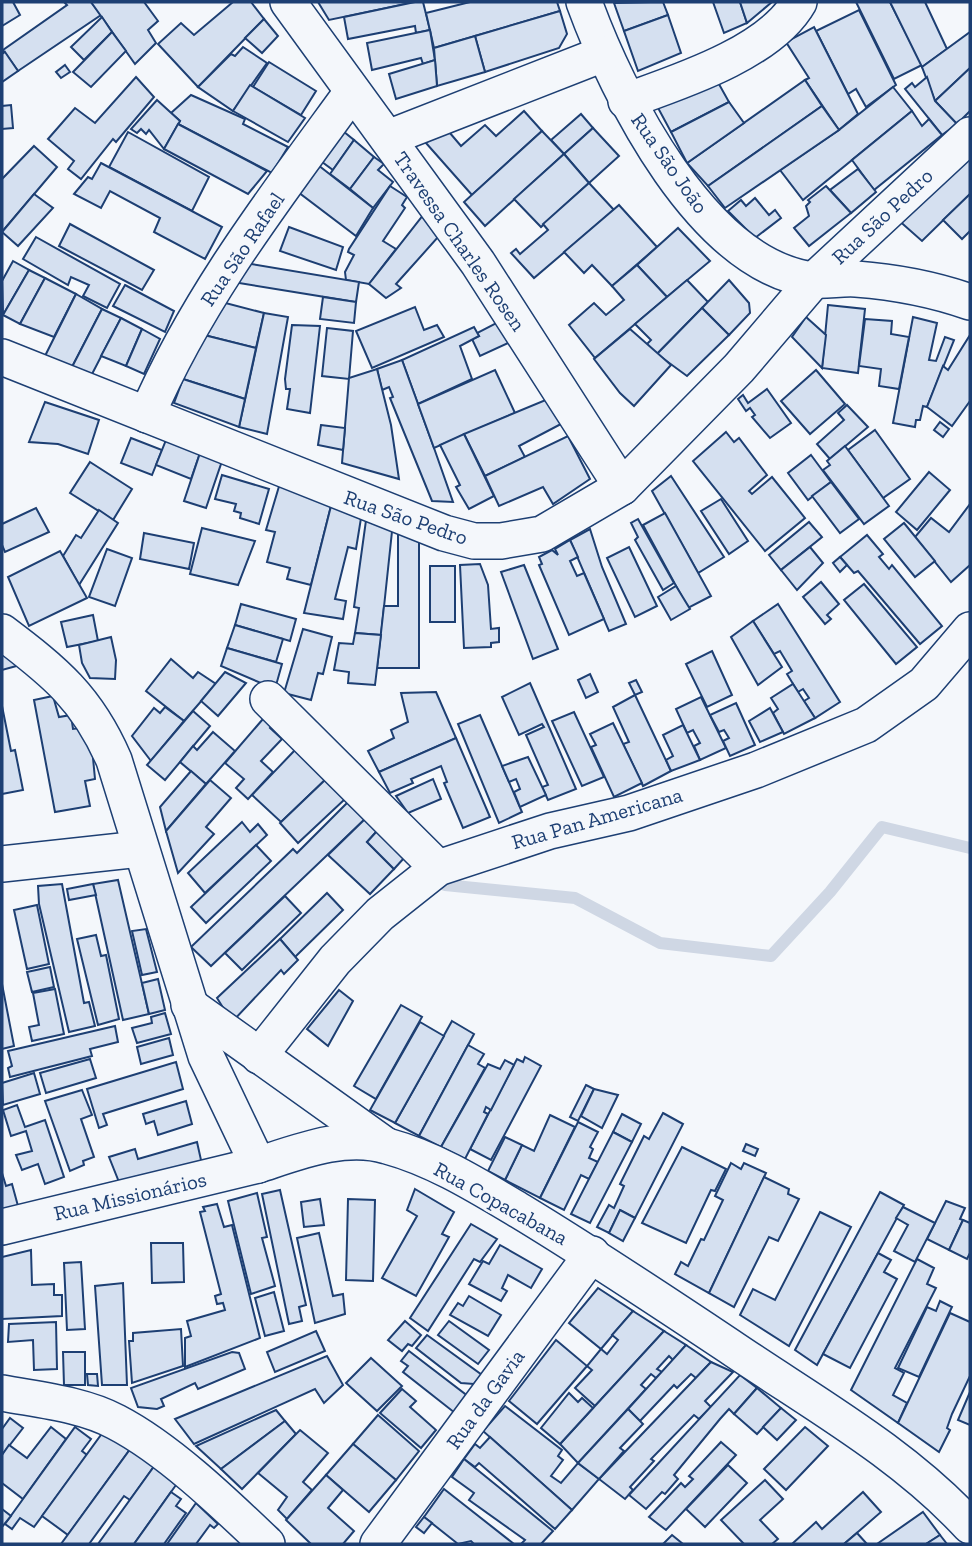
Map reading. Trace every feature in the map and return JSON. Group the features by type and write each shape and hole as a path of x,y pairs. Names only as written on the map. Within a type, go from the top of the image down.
{"street":[{"name":"Travessa Charles Rosen","path":"288,2 478,262 622,487"},
{"name":"Rua São João","path":"584,2 603,54 626,101 689,196 727,239 749,257 775,269 814,280 854,278 908,285 970,302"},
{"path":"626,101 706,69 763,40 785,22 799,2"},
{"path":"388,138 603,54"},
{"name":"Rua São Rafael","path":"147,415 183,337 352,92"},
{"name":"Rua São Pedro","path":"2,357 432,529 474,541 501,541 542,534 622,487 739,368 814,280 970,135"},
{"name":"Rua Pan Americana","path":"259,1056 335,960 380,914 438,868 550,831 629,813 756,770 866,725 924,684 970,630"},
{"path":"2,632 40,661 80,699 100,727 114,760 211,1067 258,1165"},
{"path":"268,699 438,868"},
{"path":"2,864 140,849"},
{"path":"190,1005 385,1145"},
{"name":"Rua Copacabana","path":"258,1165 322,1146 353,1142 385,1145 467,1180 592,1254 856,1429 955,1510 970,1526"},
{"name":"Rua Missionários","path":"2,1227 258,1165"},
{"name":"Rua da Gavia","path":"378,1544 592,1254"},
{"path":"2,1393 79,1409 115,1422 163,1451 267,1544"}],"building":[{"path":"2,2 13,2 20,15 2,26"},
{"path":"64,2 91,2 101,15 18,71 3,50 67,5"},
{"path":"91,2 144,2 158,21 148,30 156,43 135,64"},
{"path":"233,2 251,2 264,19 198,87 158,44 181,23 194,35"},
{"path":"318,2 415,2 329,20"},
{"path":"423,2 430,30 416,33 415,26 348,39 344,17"},
{"path":"470,2 557,2 560,11 434,48 426,13"},
{"path":"663,2 668,15 624,31 614,3"},
{"path":"713,2 740,2 747,23 724,33"},
{"path":"740,2 772,2 747,23"},
{"path":"856,2 890,2 922,65 894,79"},
{"path":"890,2 925,2 947,49 922,67"},
{"path":"859,10 896,85 866,107 856,89 848,94 816,31"},
{"path":"560,11 567,34 559,48 485,72 475,36"},
{"path":"668,15 681,53 638,71 624,31"},
{"path":"102,17 112,32 84,60 71,47"},
{"path":"264,19 278,36 262,53 245,38"},
{"path":"814,27 858,114 839,130 805,80 809,78 786,42"},
{"path":"430,30 435,60 423,64 421,58 372,70 367,43"},
{"path":"112,32 126,51 91,87 73,72"},
{"path":"970,32 970,68 935,101 922,67"},
{"path":"475,36 485,72 437,86 434,48"},
{"path":"243,47 267,63 233,111 198,87 231,54 235,56"},
{"path":"5,52 18,71 2,82 2,54"},
{"path":"435,60 437,86 396,99 389,74"},
{"path":"269,62 316,91 301,115 253,87"},
{"path":"65,65 70,72 61,78 56,72"},
{"path":"970,68 970,111 957,124 935,101"},
{"path":"136,77 154,97 116,142 113,139 81,179 68,169 74,161 48,139 75,108 95,123"},
{"path":"715,77 729,102 671,132 657,106"},
{"path":"927,77 935,101 957,124 942,135 905,89 912,83 915,87"},
{"path":"805,80 822,106 708,186 687,163"},
{"path":"250,85 305,118 288,142 233,111"},
{"path":"893,87 912,111 803,200 780,170 839,130"},
{"path":"191,95 245,119 243,124 288,147 272,173 178,124 180,121 171,113"},
{"path":"157,100 180,121 164,149 149,130 146,134 141,129 137,133 131,129"},
{"path":"729,102 744,123 687,163 671,132"},
{"path":"11,105 13,128 2,129 2,106"},
{"path":"822,106 839,130 725,208 708,186"},
{"path":"524,111 542,131 472,195 426,143 444,126 461,146 485,125 496,136"},
{"path":"912,111 922,126 929,119 942,135 874,190 852,160"},
{"path":"581,114 593,128 564,154 551,140"},
{"path":"333,123 354,140 333,170 318,159"},
{"path":"178,124 267,171 248,194 164,149"},
{"path":"593,128 619,156 589,183 564,154"},
{"path":"542,131 564,154 485,226 464,202"},
{"path":"128,132 209,177 192,211 109,167"},
{"path":"354,140 374,157 350,189 330,174"},
{"path":"34,146 57,167 2,232 2,179"},
{"path":"970,150 970,194 922,241 896,218"},
{"path":"564,154 589,183 541,227 514,199"},
{"path":"374,157 384,164 378,170 393,182 373,208 350,189"},
{"path":"101,163 222,227 205,259 154,232 160,218 110,191 101,208 74,194 88,177 92,179"},
{"path":"318,165 373,208 356,236 298,192"},
{"path":"858,169 876,192 851,213 830,190"},
{"path":"589,183 614,210 534,278 511,253 516,249 520,254 548,230 543,224"},
{"path":"390,186 407,197 402,205 405,208 383,241 396,249 369,284 346,280 345,272 354,255 348,252 349,249"},
{"path":"826,186 851,213 809,246 794,228 809,216 806,206 810,202 808,200"},
{"path":"34,194 53,208 18,246 2,232"},
{"path":"970,194 970,231 962,239 943,220"},
{"path":"755,198 769,215 775,210 781,218 755,238 728,211 741,200 746,206"},
{"path":"619,205 657,247 612,286 592,265 584,273 564,252"},
{"path":"424,214 439,236 396,284 401,288 386,298 369,284"},
{"path":"70,224 154,270 142,290 59,246"},
{"path":"289,227 343,247 336,270 280,251"},
{"path":"678,228 710,261 667,297 637,265"},
{"path":"36,237 120,284 107,308 83,296 89,285 71,277 68,285 23,259"},
{"path":"13,261 29,270 3,315 2,281"},
{"path":"245,263 359,282 356,302 233,282"},
{"path":"637,265 667,297 595,358 569,325 594,303 606,315 624,300 612,286"},
{"path":"29,270 45,278 20,324 3,315"},
{"path":"45,278 76,294 54,337 20,324"},
{"path":"687,280 708,302 657,354 647,344 651,340 635,324"},
{"path":"729,280 749,303 750,313 729,335 702,308"},
{"path":"125,285 174,311 165,332 113,306"},
{"path":"76,294 102,309 71,369 43,360"},
{"path":"323,297 356,302 354,323 320,319"},
{"path":"214,300 264,313 256,348 200,334"},
{"path":"828,305 865,309 858,373 822,368"},
{"path":"415,307 424,330 437,325 444,337 372,368 356,331"},
{"path":"702,308 729,335 687,376 657,354"},
{"path":"102,309 121,318 91,376 71,369"},
{"path":"264,313 288,317 267,434 239,427"},
{"path":"806,317 826,335 822,368 792,337"},
{"path":"913,317 937,323 929,360 936,361 945,337 954,340 927,407 923,406 920,420 916,420 915,427 893,423"},
{"path":"121,318 142,329 126,366 101,356"},
{"path":"506,318 517,339 480,356 472,339 479,336 477,333"},
{"path":"865,319 892,321 891,334 909,337 899,389 879,386 881,369 859,366"},
{"path":"292,325 320,326 310,413 287,409 290,389 286,389 285,379"},
{"path":"474,327 479,336 460,346 472,379 418,404 402,360"},
{"path":"327,328 353,331 349,379 322,376"},
{"path":"142,329 160,339 144,374 126,366"},
{"path":"630,329 671,365 634,406 620,393 594,359"},
{"path":"200,334 256,348 245,399 183,379"},
{"path":"970,335 970,401 952,426 927,407 943,366 948,370"},
{"path":"402,360 453,502 432,501 390,398 393,397 389,387 382,390 377,369"},
{"path":"377,369 391,425 399,479 342,463 349,378"},
{"path":"495,370 515,413 434,448 418,404"},
{"path":"816,370 845,404 810,434 781,401"},
{"path":"183,379 245,399 239,427 174,403"},
{"path":"767,389 791,423 770,438 752,417 755,415 750,408 746,411 738,399 743,395 748,403"},
{"path":"548,399 561,424 519,446 525,457 485,476 464,434"},
{"path":"45,402 99,420 88,454 58,444 29,442"},
{"path":"847,405 868,427 830,459 817,444 844,420 838,413"},
{"path":"940,422 949,429 943,437 934,430"},
{"path":"321,425 345,428 343,450 318,445"},
{"path":"875,430 910,479 883,498 848,450"},
{"path":"726,432 734,442 739,438 767,475 749,491 752,494 772,477 805,518 765,551 693,461"},
{"path":"464,434 494,496 469,509 456,487 460,485 440,445"},
{"path":"568,436 590,479 553,504 543,487 499,506 485,476"},
{"path":"131,438 162,450 152,475 121,463"},
{"path":"166,440 200,453 191,479 156,465"},
{"path":"845,446 889,506 864,524 823,470 830,465 827,461"},
{"path":"200,453 222,461 206,508 184,501"},
{"path":"811,455 831,482 808,500 788,473"},
{"path":"90,462 132,489 113,520 70,493"},
{"path":"929,472 950,490 917,530 896,512"},
{"path":"222,475 269,489 259,524 240,518 241,513 234,511 236,504 215,499"},
{"path":"671,476 724,557 698,573 652,491"},
{"path":"831,482 859,519 840,533 812,496"},
{"path":"280,483 332,502 311,585 287,579 290,568 267,562 275,532 266,530"},
{"path":"721,499 748,541 729,554 701,511"},
{"path":"332,502 362,512 356,549 348,547 335,599 346,601 343,619 304,613"},
{"path":"970,504 970,565 951,582 915,537 931,518 949,532"},
{"path":"36,508 49,532 5,552 2,545 2,524"},
{"path":"99,510 118,523 79,585 63,556 76,535 81,538"},
{"path":"367,513 393,522 381,635 355,633 359,608 354,607"},
{"path":"665,513 711,596 688,608 643,525"},
{"path":"638,519 674,583 663,590 635,540 638,537 631,523"},
{"path":"809,522 822,537 781,570 769,555"},
{"path":"904,523 935,561 915,577 884,539"},
{"path":"202,528 255,541 238,585 190,574"},
{"path":"590,529 602,567 626,624 609,631 570,540"},
{"path":"398,532 419,539 419,668 377,668 384,606 398,606"},
{"path":"144,533 194,543 189,569 140,559"},
{"path":"867,535 883,554 879,557 889,569 892,565 942,626 920,644 858,571 854,573 840,557"},
{"path":"570,540 578,557 570,561 577,576 584,573 604,619 569,635 539,565 542,564 539,557 552,550 558,555 555,549"},
{"path":"629,547 657,606 635,617 607,558"},
{"path":"810,547 823,563 797,590 781,570"},
{"path":"107,549 132,558 115,606 89,597"},
{"path":"60,551 87,598 29,626 8,577"},
{"path":"840,557 847,565 840,572 833,563"},
{"path":"480,564 488,585 491,629 499,628 499,642 491,643 491,647 464,648 460,565"},
{"path":"524,565 558,649 533,659 501,572"},
{"path":"430,566 455,566 455,622 430,622"},
{"path":"821,582 839,604 827,615 831,619 825,624 803,597"},
{"path":"864,584 917,647 896,664 844,600"},
{"path":"676,586 690,609 671,620 658,597"},
{"path":"241,604 296,619 290,641 235,625"},
{"path":"778,604 840,702 815,718 804,701 809,698 803,689 798,692 787,674 792,671 780,651 774,654 753,621"},
{"path":"93,615 98,641 67,647 61,622"},
{"path":"753,621 782,667 758,685 731,637"},
{"path":"235,625 283,639 276,662 227,648"},
{"path":"303,629 332,637 323,674 318,673 311,700 284,693"},
{"path":"355,633 381,635 375,685 348,683 349,672 334,670 339,643 353,644"},
{"path":"111,637 116,660 115,679 90,678 82,663 79,645"},
{"path":"227,648 282,664 275,689 221,666"},
{"path":"712,651 732,695 707,707 686,664"},
{"path":"2,652 20,665 2,670"},
{"path":"171,659 193,678 198,672 216,684 184,721 146,691"},
{"path":"225,672 246,683 218,716 201,701"},
{"path":"590,674 598,692 586,698 578,680"},
{"path":"636,680 642,692 635,695 629,683"},
{"path":"530,683 576,789 548,800 542,787 548,785 526,735 544,727 542,724 519,735 502,697"},
{"path":"793,684 815,718 784,734 773,713 778,709 771,698"},
{"path":"436,692 456,738 379,772 368,751 394,738 391,730 408,722 401,693"},
{"path":"635,695 671,771 643,786 623,744 629,742 613,707"},
{"path":"53,696 59,717 71,715 73,729 89,727 96,757 93,758 95,779 85,781 90,806 55,812 34,700"},
{"path":"701,697 726,748 700,760 694,746 700,743 693,730 687,733 676,709"},
{"path":"736,703 755,745 730,756 723,741 729,738 724,730 719,732 710,715"},
{"path":"2,706 11,751 15,750 23,790 2,794"},
{"path":"165,707 184,721 151,761 132,736 154,708 160,713"},
{"path":"770,708 783,732 760,742 749,721"},
{"path":"193,711 210,726 165,780 147,765"},
{"path":"269,712 277,720 270,728 282,739 261,761 273,772 248,799 236,788 244,779 225,763"},
{"path":"574,712 604,777 582,786 552,721"},
{"path":"480,715 522,812 499,823 458,724"},
{"path":"613,723 642,783 614,797 591,747 596,745 590,734"},
{"path":"683,725 700,760 671,771 666,760 673,756 663,735"},
{"path":"213,732 235,751 206,784 180,762 193,746 197,750"},
{"path":"456,738 490,817 463,828 444,783 447,782 441,766 411,779 413,783 390,793 379,772"},
{"path":"295,750 325,780 281,822 252,795"},
{"path":"528,757 546,795 520,807 514,792 520,789 516,779 509,782 502,766"},
{"path":"191,771 206,784 166,831 160,807"},
{"path":"433,779 441,799 408,813 396,796"},
{"path":"210,780 231,798 206,827 214,834 178,873 166,831"},
{"path":"325,780 345,799 298,843 280,823"},
{"path":"348,802 365,819 211,966 191,947 293,849 297,853"},
{"path":"365,819 377,831 367,842 394,869 370,894 328,855"},
{"path":"242,822 250,832 258,824 267,835 205,893 188,873"},
{"path":"377,831 405,857 394,869 367,842"},
{"path":"256,845 271,861 206,923 191,907"},
{"path":"118,880 149,1014 123,1020 93,884"},
{"path":"62,884 84,1003 89,1002 95,1026 69,1032 39,904 38,886"},
{"path":"93,884 96,895 69,900 67,889"},
{"path":"327,893 343,910 295,957 280,939"},
{"path":"285,896 301,913 242,970 225,953"},
{"path":"37,905 49,964 27,969 14,910"},
{"path":"146,929 157,972 142,975 132,931"},
{"path":"96,935 101,956 106,955 119,1019 98,1025 77,939"},
{"path":"280,939 298,960 284,974 281,970 232,1022 217,998"},
{"path":"50,967 54,987 32,992 27,972"},
{"path":"158,979 165,1010 149,1014 142,983"},
{"path":"2,984 14,1046 2,1049"},
{"path":"55,989 64,1034 32,1041 29,1027 39,1025 33,993"},
{"path":"339,990 353,1001 328,1046 307,1029"},
{"path":"401,1005 422,1017 376,1099 354,1086"},
{"path":"165,1013 171,1034 137,1043 132,1028 152,1023 151,1017"},
{"path":"452,1021 474,1034 419,1136 395,1123"},
{"path":"420,1022 444,1036 395,1123 370,1110"},
{"path":"115,1026 118,1042 90,1049 92,1056 10,1077 8,1068 12,1066 8,1051"},
{"path":"169,1038 173,1055 141,1064 137,1047"},
{"path":"468,1045 484,1054 478,1064 485,1068 441,1147 419,1136"},
{"path":"525,1057 541,1066 491,1160 470,1149 517,1059 523,1062"},
{"path":"90,1059 96,1078 46,1093 40,1073"},
{"path":"505,1060 514,1065 491,1110 486,1107 484,1112 488,1114 465,1159 441,1147 488,1064 500,1069"},
{"path":"176,1062 183,1089 103,1114 107,1125 99,1128 87,1089"},
{"path":"34,1073 40,1094 3,1105 2,1083"},
{"path":"586,1085 594,1089 578,1121 570,1117"},
{"path":"594,1089 618,1095 602,1128 581,1116"},
{"path":"82,1090 92,1115 81,1119 94,1157 70,1171 45,1101"},
{"path":"186,1101 192,1124 158,1135 154,1121 146,1124 143,1114"},
{"path":"17,1105 25,1127 45,1120 64,1177 45,1184 38,1164 22,1170 16,1155 32,1151 26,1131 11,1136 3,1110"},
{"path":"663,1113 683,1124 635,1218 620,1210 609,1233 597,1227 609,1205 614,1208 624,1186 620,1184 644,1136 649,1139"},
{"path":"622,1114 641,1124 632,1142 613,1132"},
{"path":"550,1115 575,1127 540,1198 505,1180 522,1145 534,1151"},
{"path":"578,1122 598,1132 590,1147 593,1149 589,1158 598,1162 589,1179 581,1175 564,1210 540,1198"},
{"path":"613,1132 632,1142 590,1223 571,1214"},
{"path":"505,1137 522,1145 505,1180 488,1171"},
{"path":"197,1142 203,1169 123,1192 109,1157 135,1149 138,1159"},
{"path":"746,1144 758,1149 755,1156 743,1151"},
{"path":"682,1147 726,1169 715,1191 711,1190 686,1243 642,1223"},
{"path":"731,1163 741,1169 744,1163 766,1173 709,1293 675,1274 681,1262 688,1266 701,1239 704,1240 723,1200 715,1196"},
{"path":"2,1173 6,1186 12,1184 21,1217 2,1221"},
{"path":"764,1177 789,1189 788,1194 799,1199 778,1241 769,1237 734,1307 709,1293"},
{"path":"415,1189 454,1212 442,1234 449,1237 416,1296 382,1278 417,1216 407,1210"},
{"path":"280,1190 306,1305 299,1307 302,1321 289,1324 262,1194"},
{"path":"880,1192 904,1205 817,1365 795,1350"},
{"path":"257,1193 267,1237 262,1238 275,1286 251,1294 228,1201"},
{"path":"320,1199 324,1225 304,1227 301,1202"},
{"path":"348,1199 375,1200 373,1281 346,1280"},
{"path":"946,1201 965,1208 960,1219 963,1220 949,1250 927,1239"},
{"path":"217,1204 224,1227 232,1225 260,1338 185,1367 185,1338 191,1336 187,1321 225,1310 223,1303 217,1304 215,1296 221,1294 200,1212 205,1211 203,1207"},
{"path":"903,1207 935,1223 915,1262 894,1251 908,1225 896,1218"},
{"path":"620,1210 635,1218 623,1241 609,1233"},
{"path":"820,1212 851,1227 789,1346 740,1315 753,1289 775,1300"},
{"path":"963,1220 970,1223 970,1253 967,1259 949,1250"},
{"path":"471,1224 497,1239 480,1262 474,1259 428,1331 410,1318"},
{"path":"319,1233 333,1296 343,1294 345,1314 315,1323 297,1238"},
{"path":"151,1243 183,1243 184,1282 152,1283"},
{"path":"500,1245 542,1269 531,1288 508,1275 502,1288 507,1291 501,1301 469,1284 483,1261 489,1264"},
{"path":"31,1250 32,1285 54,1284 54,1295 62,1295 62,1316 2,1319 2,1257"},
{"path":"878,1253 891,1260 884,1272 897,1279 850,1368 823,1354"},
{"path":"917,1259 934,1268 927,1284 936,1288 895,1368 904,1373 893,1395 907,1403 898,1423 851,1390"},
{"path":"81,1262 85,1329 67,1330 64,1263"},
{"path":"123,1283 127,1385 102,1385 95,1286"},
{"path":"598,1288 633,1311 601,1349 569,1323"},
{"path":"274,1292 284,1331 265,1336 255,1298"},
{"path":"469,1296 501,1315 488,1336 450,1315 458,1303 463,1306"},
{"path":"940,1301 952,1307 919,1377 898,1368 927,1307 936,1311"},
{"path":"633,1311 664,1331 595,1406 575,1388 592,1370 587,1366 601,1349 607,1354 618,1340 612,1335"},
{"path":"950,1313 970,1322 970,1376 952,1414 947,1428 950,1430 939,1452 898,1423"},
{"path":"405,1321 421,1335 412,1346 408,1344 402,1351 388,1340"},
{"path":"449,1321 489,1350 478,1364 438,1335"},
{"path":"56,1322 57,1369 34,1370 33,1340 8,1342 9,1324"},
{"path":"181,1329 183,1366 132,1383 129,1341 133,1341 133,1333"},
{"path":"316,1331 325,1351 275,1372 267,1352"},
{"path":"664,1331 686,1345 673,1360 669,1356 657,1369 662,1372 656,1378 651,1374 641,1385 646,1389 578,1463 560,1444"},
{"path":"427,1335 482,1375 474,1384 461,1383 416,1348"},
{"path":"556,1340 587,1366 537,1424 509,1401"},
{"path":"686,1345 711,1362 696,1378 691,1374 677,1388 674,1385 640,1421 628,1409"},
{"path":"409,1351 469,1397 455,1413 403,1372 408,1366 401,1361"},
{"path":"63,1352 85,1352 85,1385 64,1385"},
{"path":"232,1352 239,1353 245,1369 198,1389 195,1383 161,1399 164,1406 157,1409 138,1407 131,1388"},
{"path":"327,1356 343,1385 324,1403 315,1389 194,1444 175,1419"},
{"path":"371,1358 402,1386 377,1411 346,1383"},
{"path":"711,1362 733,1372 705,1401 711,1407 699,1419 694,1415 651,1459 654,1461 630,1487 633,1490 625,1499 599,1479"},
{"path":"87,1374 97,1374 98,1386 88,1385"},
{"path":"740,1375 757,1388 734,1414 729,1409 674,1475 678,1479 646,1509 629,1495"},
{"path":"757,1388 781,1408 757,1434 734,1414"},
{"path":"402,1389 416,1401 410,1407 436,1430 421,1448 380,1413"},
{"path":"970,1392 970,1425 958,1420"},
{"path":"569,1393 578,1402 582,1398 593,1408 560,1444 541,1428"},
{"path":"505,1406 562,1450 558,1456 563,1460 551,1476 561,1483 578,1463 599,1479 572,1510 483,1431"},
{"path":"781,1408 796,1420 777,1440 763,1427"},
{"path":"628,1409 643,1424 620,1448 624,1451 599,1479 578,1463"},
{"path":"276,1410 285,1421 221,1469 196,1446"},
{"path":"378,1415 419,1451 396,1480 353,1444"},
{"path":"10,1418 23,1428 2,1455 2,1429"},
{"path":"285,1421 296,1434 242,1489 221,1469"},
{"path":"51,1427 66,1439 23,1499 2,1483 2,1455 9,1445 27,1458"},
{"path":"75,1427 91,1439 82,1451 87,1455 34,1527 20,1518 12,1529 5,1524"},
{"path":"805,1427 828,1446 786,1490 764,1469"},
{"path":"106,1428 131,1448 68,1535 42,1516"},
{"path":"300,1430 328,1453 303,1482 312,1490 287,1519 278,1510 287,1497 258,1473"},
{"path":"490,1437 572,1510 555,1529 479,1463 475,1467 464,1459 475,1444 480,1448"},
{"path":"721,1442 736,1455 666,1530 649,1517 681,1483 685,1487 693,1479 689,1476"},
{"path":"353,1444 396,1480 369,1512 326,1475"},
{"path":"131,1448 155,1465 130,1500 124,1496 89,1544 61,1544"},
{"path":"464,1459 553,1531 541,1544 521,1544 525,1540 469,1500 474,1493 452,1477"},
{"path":"155,1465 176,1485 134,1544 98,1544"},
{"path":"728,1465 747,1483 705,1527 686,1509"},
{"path":"326,1475 343,1490 328,1508 354,1531 343,1544 311,1544 286,1520"},
{"path":"765,1480 783,1499 760,1520 778,1539 772,1544 744,1544 721,1520"},
{"path":"444,1489 514,1544 474,1544 471,1541 458,1544 424,1517"},
{"path":"171,1492 181,1499 176,1506 186,1513 164,1544 134,1544"},
{"path":"863,1492 881,1512 844,1544 792,1544 816,1522 822,1529"},
{"path":"196,1503 218,1524 214,1528 210,1525 196,1544 167,1544"},
{"path":"2,1509 11,1516 2,1527"},
{"path":"923,1512 940,1535 926,1544 877,1544"},
{"path":"424,1517 432,1523 424,1533 416,1527"},
{"path":"857,1533 867,1544 844,1544"},
{"path":"672,1535 683,1544 663,1544"},
{"path":"940,1535 947,1544 926,1544"}],"waterway":[{"path":"445,885 575,898 660,943 771,956 830,892 882,827 970,848"}]}
